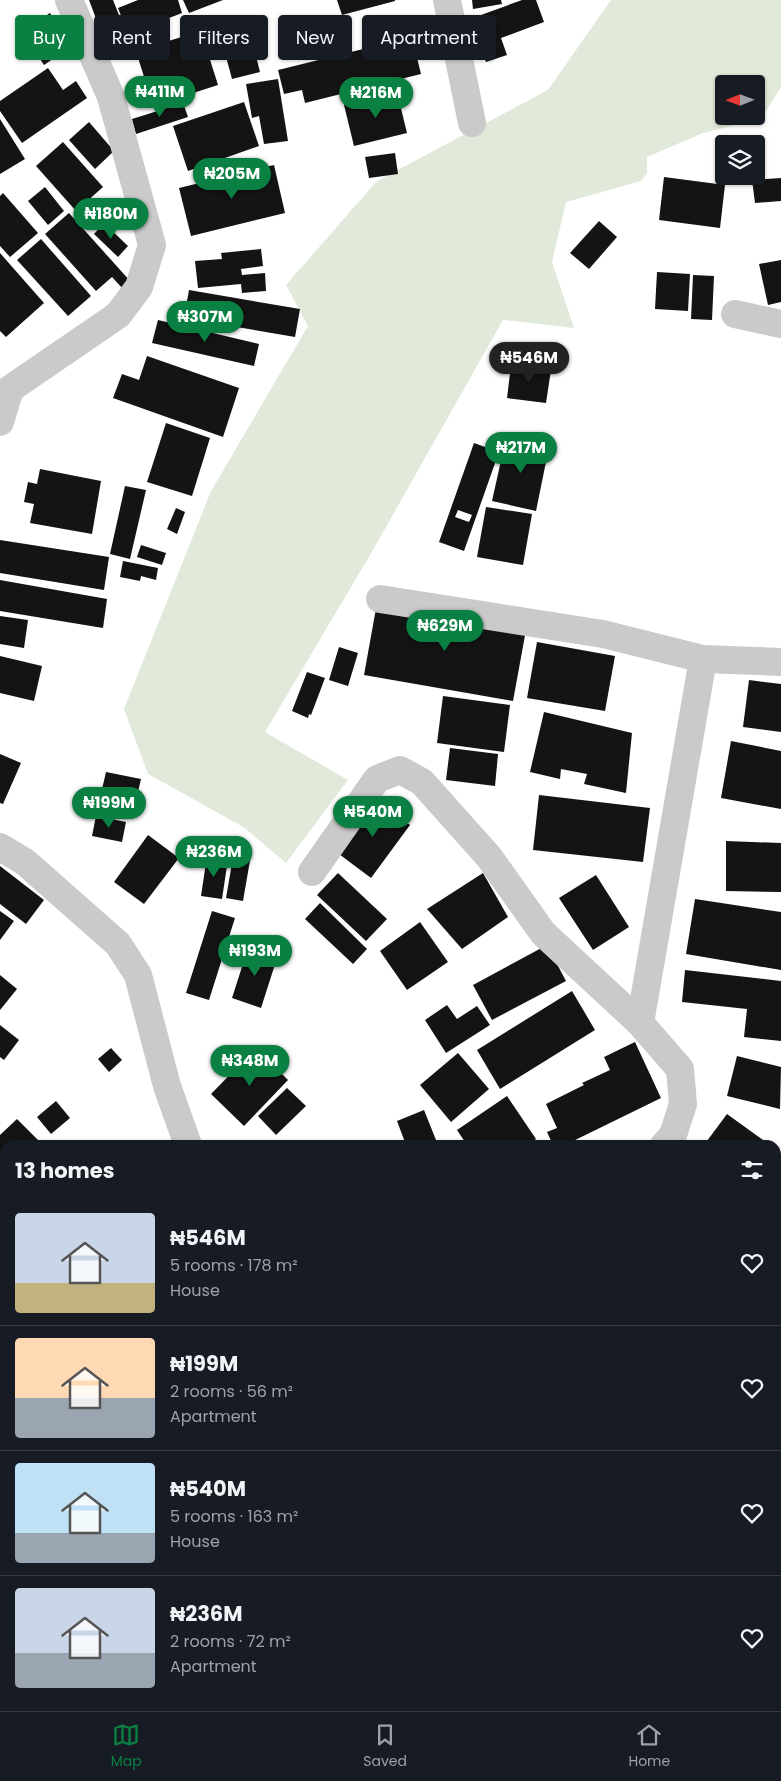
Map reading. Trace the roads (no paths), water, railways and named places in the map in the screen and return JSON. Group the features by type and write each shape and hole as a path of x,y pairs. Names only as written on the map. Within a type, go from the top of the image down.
{"street":[{"path":"0,422 5,384 118,315 139,287 152,246 111,97 69,0"},
{"path":"447,0 472,123"},
{"path":"735,314 781,324"},
{"path":"380,600 603,634 703,659 781,662"},
{"path":"640,1023 703,659"},
{"path":"312,872 377,780 400,770 422,782 489,856 543,933 640,1023 680,1069 683,1104 673,1135 668,1140"},
{"path":"0,847 25,862 118,944 138,975 167,1086 186,1140"}]}
